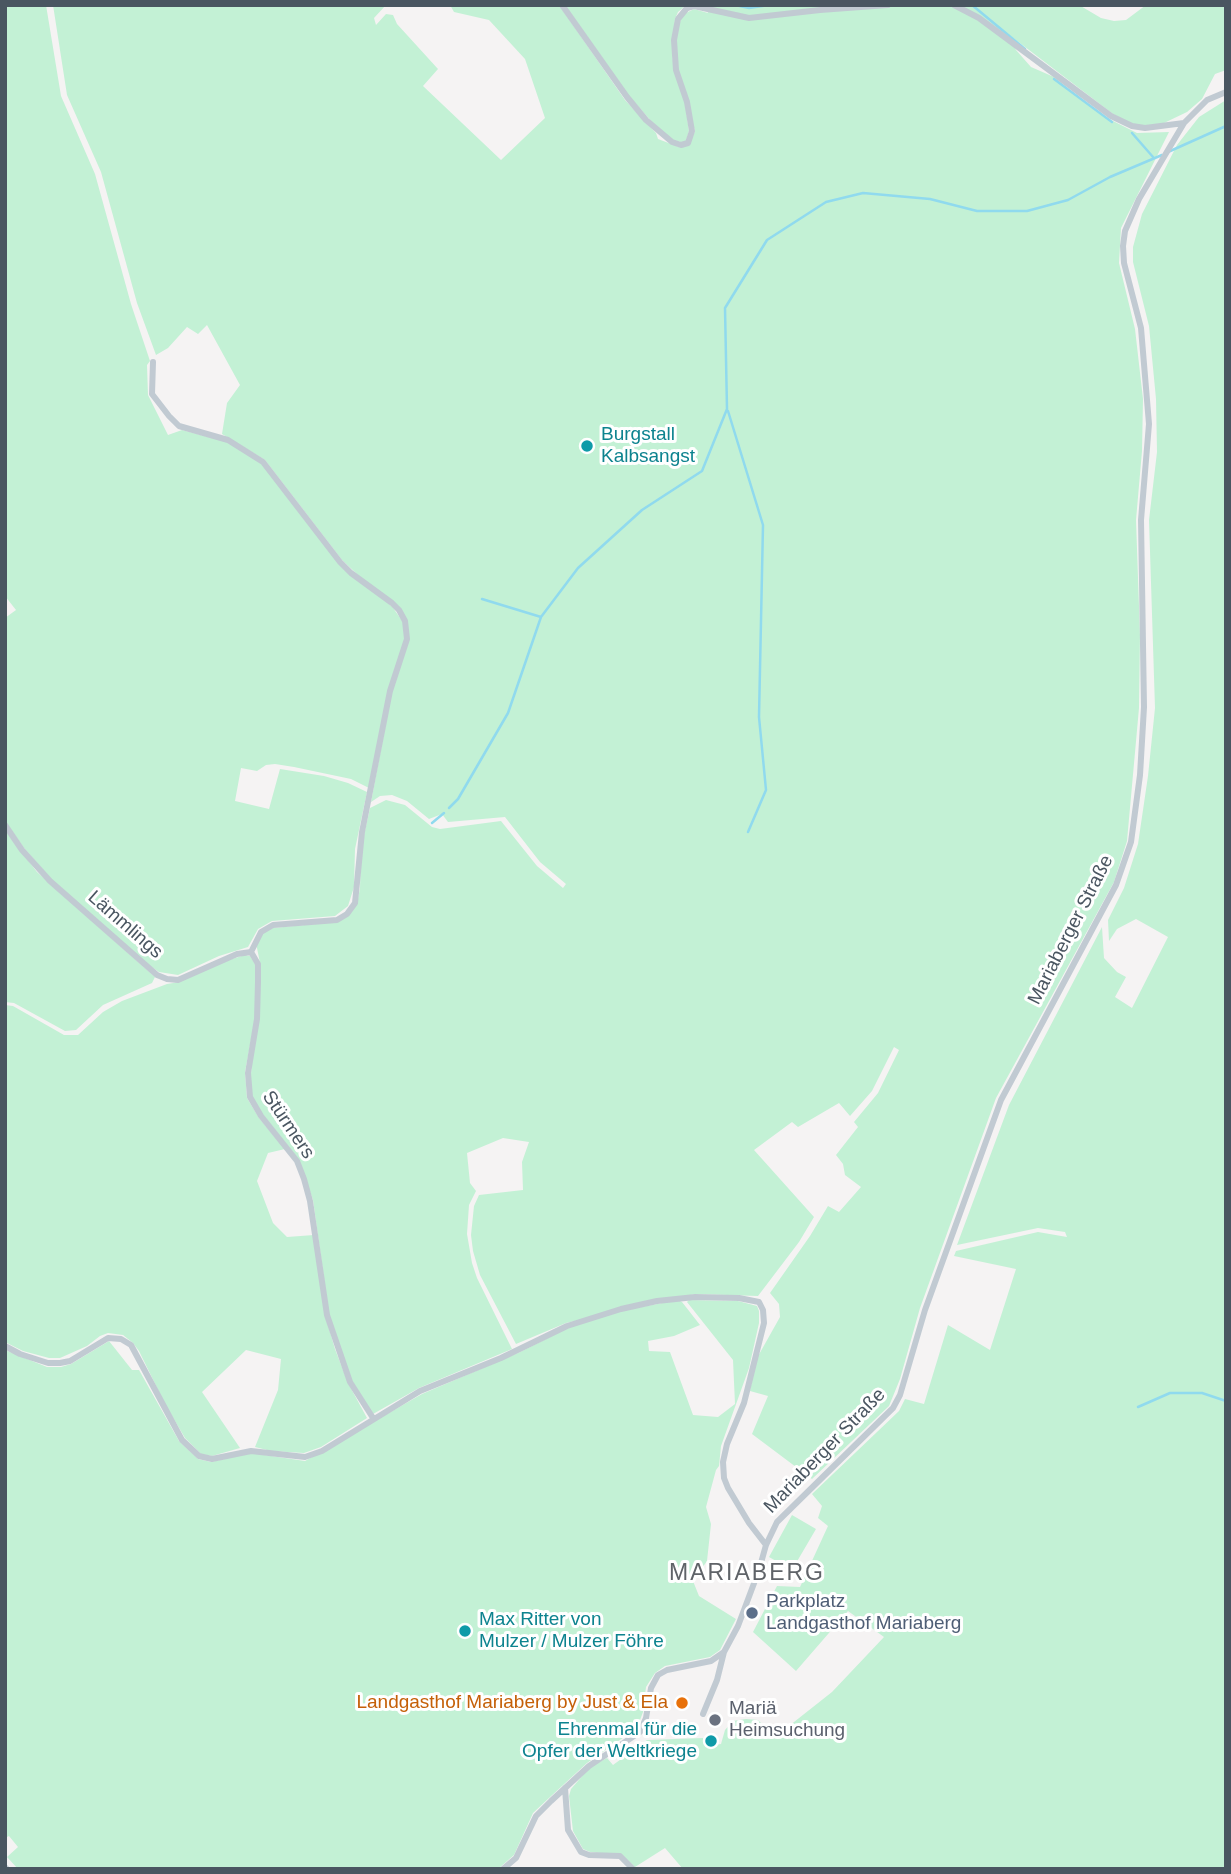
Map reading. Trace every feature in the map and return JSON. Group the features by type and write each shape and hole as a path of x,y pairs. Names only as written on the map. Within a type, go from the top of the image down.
{"street":[{"path":"562,5 639,113 658,132 681,145 688,143 692,131 687,102 676,70 674,40 678,19 687,8 694,6 749,18 888,5"},
{"path":"954,5 979,18 1111,116 1132,126 1145,128 1184,123"},
{"name":"Mariaberger Straße","path":"703,1714 717,1680 724,1651 745,1606 777,1522 897,1402 925,1310 1001,1100 1116,885 1131,842 1140,775 1144,706 1141,520 1149,424 1140,328 1124,263 1123,246 1129,221 1184,123 1207,100 1226,92"},
{"path":"153,362 152,394 178,426 221,437 263,462 341,562 351,573 392,603 405,621 407,639 390,691 359,849 355,903 347,914 337,920 273,925 261,932 251,952"},
{"name":"Lämmlings","path":"5,825 22,850 50,881 157,975 178,979 237,954 251,952"},
{"name":"Stürmers","path":"251,952 258,964 258,992 257,1020 248,1073 250,1097 261,1116 297,1161 304,1179 310,1201 327,1315 350,1382 372,1419"},
{"path":"5,1346 48,1363 60,1363 70,1361 108,1338 121,1339 131,1345 162,1406 182,1440 193,1452 206,1458 223,1458 251,1451 305,1457 322,1451 420,1391 501,1358 567,1326 657,1301 695,1297 739,1298 759,1302 764,1323 744,1403 727,1444 723,1470 728,1488 766,1545"},
{"path":"503,1869 516,1858 536,1816 589,1766 640,1732 646,1718 651,1688 658,1675 667,1670 711,1661 724,1651"},
{"path":"565,1788 568,1830 581,1852 589,1855 620,1856 633,1869"}],"green space":[{"path":"5,5 46,5 61,96 95,174 131,304 150,361 147,365 148,395 168,435 182,430 227,442 262,463 339,563 391,605 403,622 405,638 369,788 351,779 275,764 266,765 257,771 241,768 235,801 269,809 280,769 324,776 367,792 355,849 354,887 348,906 335,916 272,921 258,929 248,947 219,956 178,975 159,972 150,966 52,880 5,821 5,618 16,610 5,596"},
{"path":"53,5 386,5 374,18 376,25 386,14 393,15 397,24 438,69 423,86 501,160 545,118 525,59 489,20 454,12 450,5 559,5 625,100 656,133 658,139 679,147 690,143 695,131 678,70 675,40 682,15 694,9 708,13 705,5 1079,5 1101,18 1114,21 1126,20 1146,5 1226,5 1226,70 1215,74 1202,99 1187,112 1164,123 1145,126 1132,124 1113,114 1008,34 1016,50 1031,67 1054,77 1105,117 1137,133 1169,132 1121,228 1119,263 1135,329 1143,399 1136,520 1140,635 1139,708 1127,841 1114,882 996,1098 920,1308 900,1379 889,1406 812,1479 752,1434 768,1396 750,1391 754,1369 757,1358 780,1317 779,1304 770,1293 828,1206 839,1212 861,1187 845,1175 843,1164 836,1155 858,1127 854,1122 878,1093 899,1050 894,1047 872,1091 850,1116 839,1103 798,1127 792,1122 754,1150 814,1217 799,1242 758,1296 695,1294 566,1323 516,1344 480,1275 471,1235 474,1206 479,1195 523,1190 522,1162 529,1142 503,1138 467,1153 470,1183 476,1191 469,1205 467,1234 477,1278 512,1349 419,1388 373,1414 352,1381 329,1314 313,1200 299,1160 252,1097 250,1086 260,963 256,943 262,933 273,928 337,922 357,904 361,849 370,808 386,800 405,805 432,827 440,829 501,821 537,866 563,888 566,884 540,862 505,817 448,822 442,814 429,819 407,801 392,795 380,796 371,802 392,691 408,639 406,620 342,560 265,460 222,434 227,403 240,385 207,325 198,334 187,327 168,348 156,355 137,303 101,172 67,95"},
{"path":"565,5 686,5 675,19 672,52 689,131 684,143 673,140 659,130 629,96"},
{"path":"1226,100 1226,1869 683,1869 665,1848 635,1867 622,1855 590,1852 583,1849 573,1831 569,1796 571,1789 590,1767 607,1758 613,1765 647,1740 703,1738 706,1746 721,1744 725,1730 733,1721 758,1720 775,1737 832,1692 884,1637 848,1611 796,1671 753,1632 777,1586 800,1587 828,1526 818,1518 822,1506 812,1494 899,1411 905,1399 924,1404 948,1325 990,1350 1016,1269 954,1256 956,1251 1038,1232 1067,1237 1065,1232 1038,1228 957,1245 1009,1105 1102,927 1104,958 1126,977 1115,997 1132,1008 1168,937 1136,919 1117,929 1109,941 1108,920 1124,888 1138,844 1155,708 1149,520 1157,452 1156,399 1149,326 1133,262 1133,247 1142,214 1177,145 1199,117"},
{"path":"5,830 37,872 155,977 152,983 103,1005 76,1030 65,1031 14,1003 5,1002"},
{"path":"250,956 255,964 255,1019 245,1072 247,1098 259,1118 285,1149 268,1153 257,1181 273,1223 287,1237 314,1235 325,1315 348,1383 367,1418 321,1447 304,1453 255,1447 278,1390 281,1359 246,1350 202,1392 240,1448 212,1456 201,1454 185,1438 139,1351 123,1335 108,1333 60,1358 23,1351 5,1342 5,1005 13,1006 64,1035 78,1035 103,1012 122,1001 179,982 222,962"},
{"path":"678,1300 700,1325 674,1336 648,1341 649,1351 670,1352 693,1415 718,1417 735,1404 733,1360 687,1302 738,1301 757,1306 759,1311 749,1368 721,1446 719,1466 706,1507 711,1524 707,1561 693,1581 699,1596 736,1619 720,1650 710,1657 665,1666 655,1673 646,1687 643,1712 637,1728 587,1763 533,1813 514,1855 498,1869 18,1869 7,1857 18,1847 9,1836 5,1838 5,1350 47,1367 61,1367 71,1364 109,1341 132,1370 139,1370 179,1441 198,1459 211,1462 251,1453 305,1461 422,1394 518,1353 568,1328 621,1311"},
{"path":"792,1515 816,1529 792,1570 769,1557"}],"waterway":[{"path":"735,5 749,8 769,5"},
{"path":"972,5 1025,49"},
{"path":"1054,79 1112,122"},
{"path":"1168,152 1226,126"},
{"path":"1132,133 1153,157"},
{"path":"449,808 458,799 508,713 541,617 578,568 642,510 702,471 727,409 725,308 767,240 826,202 863,193 930,199 977,211 1027,211 1068,200 1110,177 1162,155"},
{"path":"728,411 763,525 759,717 766,790 748,832"},
{"path":"482,599 541,617"},
{"path":"432,823 444,813"},
{"path":"1138,1407 1170,1393 1202,1393 1226,1401"}],"place":[{"name":"Burgstall Kalbsangst","path":"587,446"},
{"name":"Parkplatz Landgasthof Mariaberg","path":"752,1613"},
{"name":"Max Ritter von Mulzer / Mulzer Föhre","path":"465,1631"},
{"name":"Landgasthof Mariaberg by Just & Ela","path":"682,1703"},
{"name":"Mariä Heimsuchung","path":"715,1720"},
{"name":"Ehrenmal für die Opfer der Weltkriege","path":"711,1741"}],"district":[{"name":"MARIABERG","path":"747,1574"}]}
